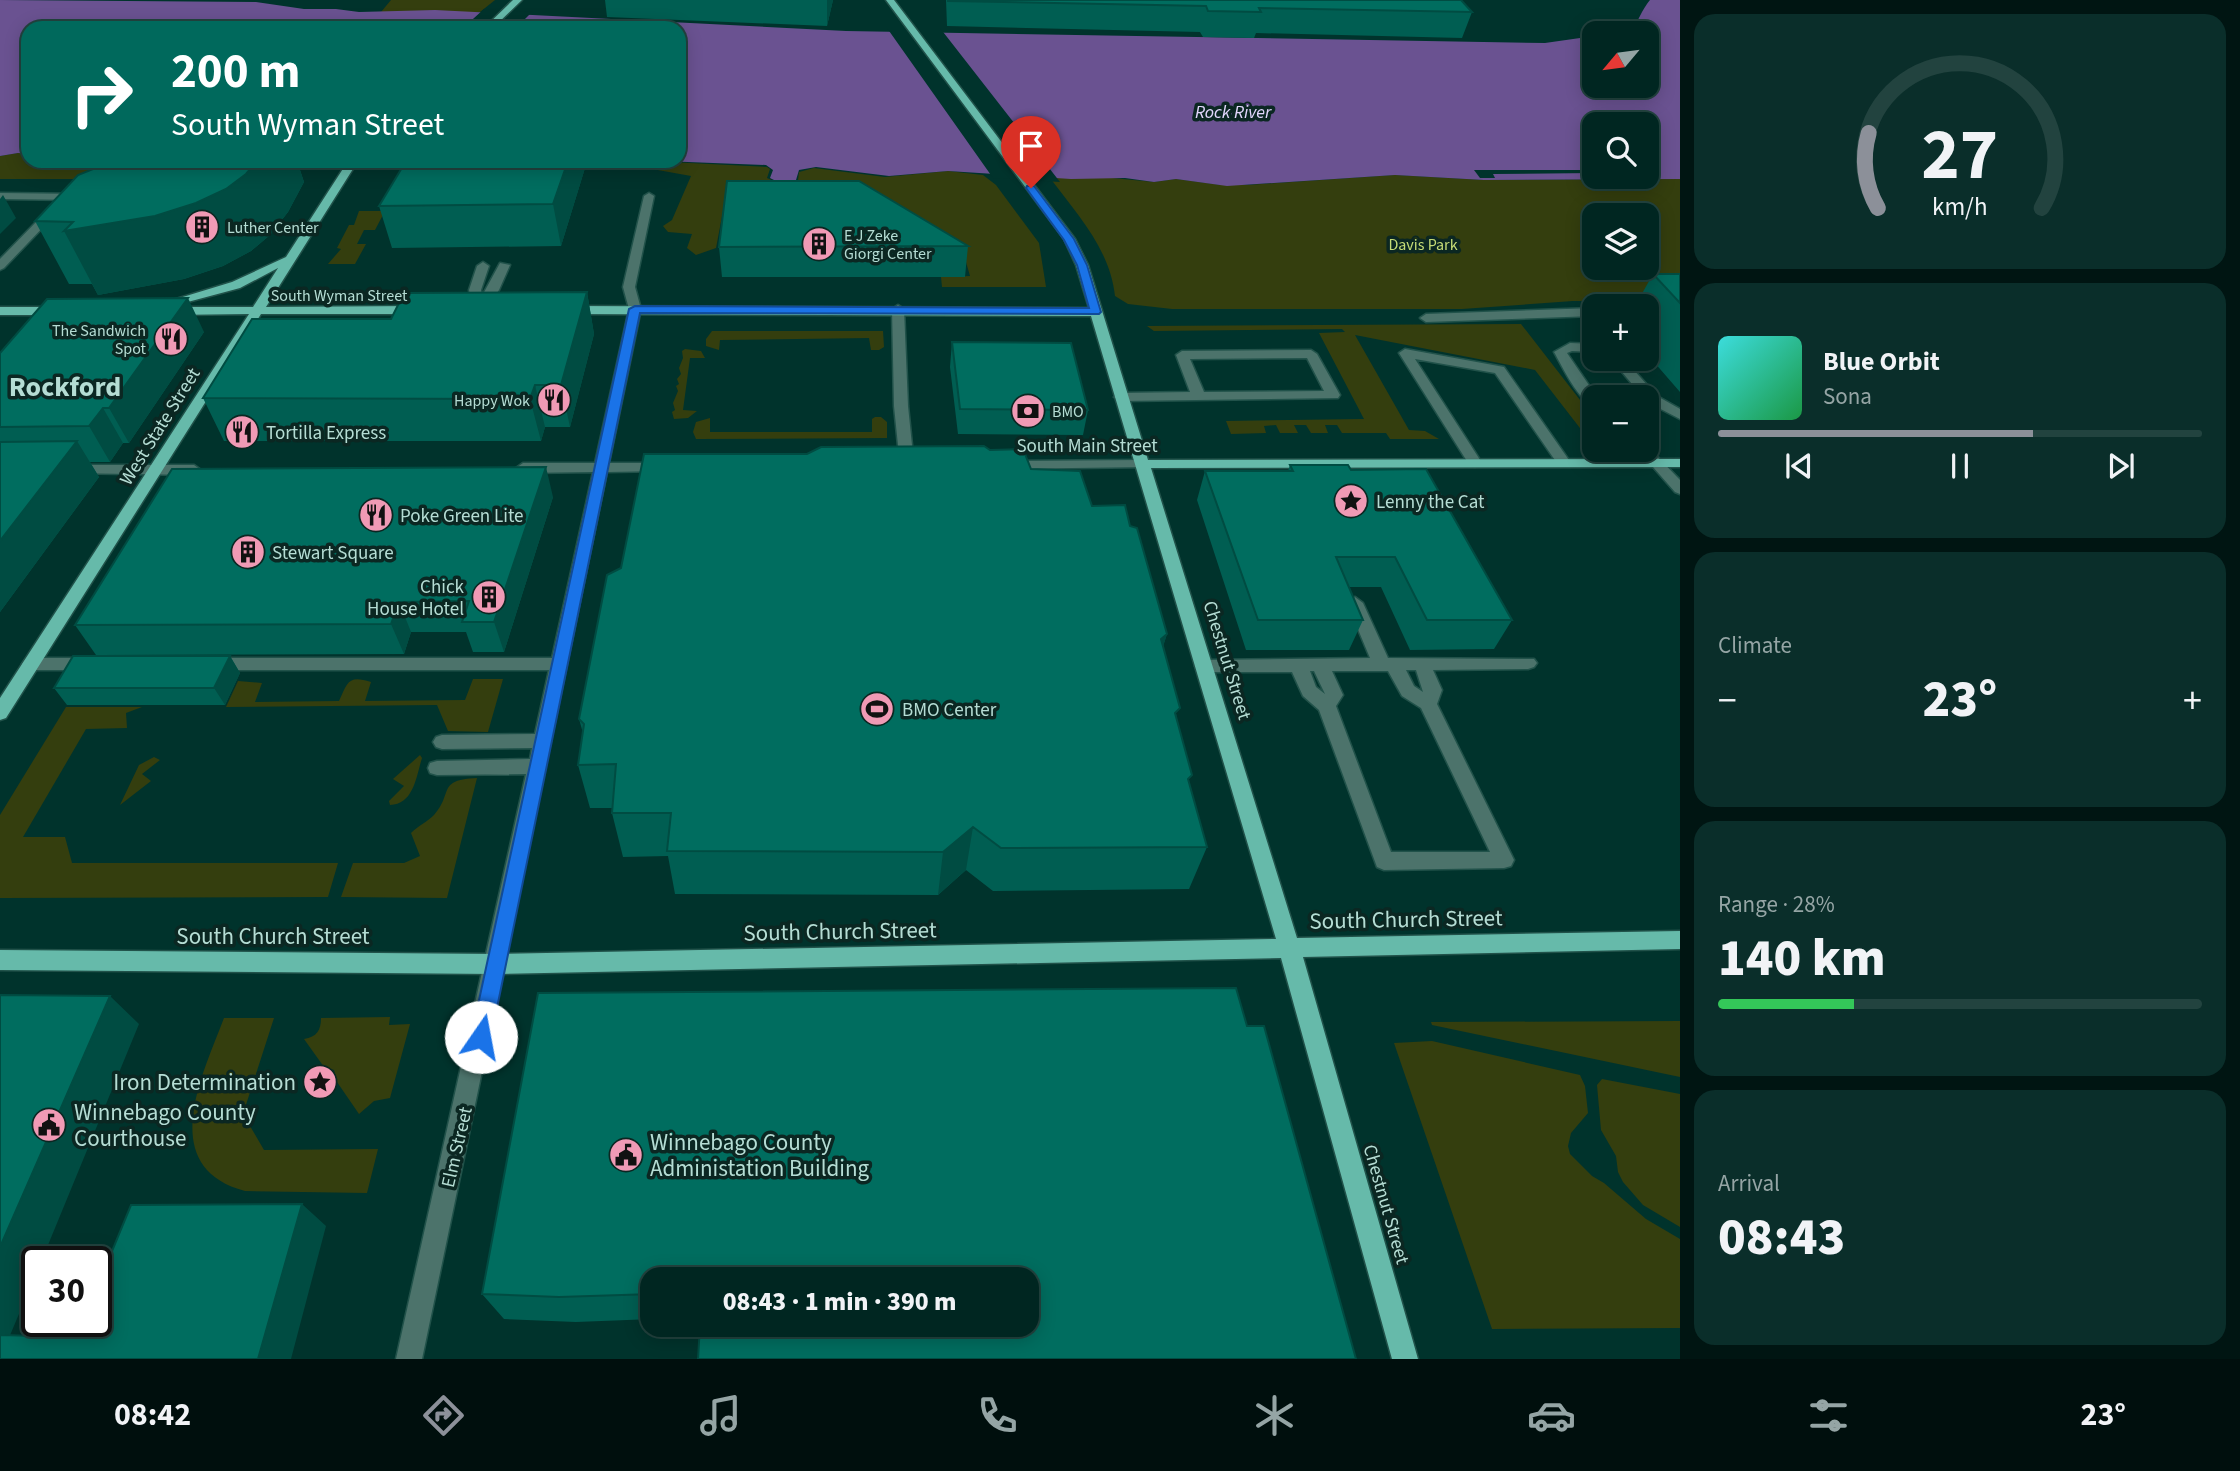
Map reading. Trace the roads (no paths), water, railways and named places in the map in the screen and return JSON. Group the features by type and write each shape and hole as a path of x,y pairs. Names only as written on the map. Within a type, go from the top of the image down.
{"main road":[{"path":"495,21 518,0"},
{"name":"Chestnut Street","path":"890,0 1069,239 1082,265 1289,947 1405,1359"},
{"name":"West State Street","path":"0,713 348,168"},
{"name":"South Wyman Street","path":"289,259 226,288 155,309 426,310"},
{"path":"556,310 898,309 1095,312"},
{"path":"0,311 75,311"},
{"name":"South Main Street","path":"1143,464 1680,463"},
{"name":"South Church Street","path":"0,960 497,964 1680,940"}],"street":[{"path":"0,196 94,198"},
{"name":"Elm Street","path":"409,1359 497,964 635,309 629,287 649,196"},
{"path":"0,266 43,221"},
{"path":"483,266 475,290 478,310 493,290 504,265"},
{"path":"898,309 901,406 907,465"},
{"path":"1426,318 1582,313"},
{"path":"1582,348 1570,347 1560,352 1582,387"},
{"path":"1475,463 1405,353 1499,370 1564,463"},
{"path":"1121,397 1199,397 1239,397 1333,395 1311,354 1182,355 1199,397"},
{"path":"1626,371 1637,385"},
{"path":"1659,406 1680,415"},
{"path":"1657,463 1680,489"},
{"name":"South Main Street","path":"989,465 1143,464"},
{"path":"508,468 673,467"},
{"path":"52,470 211,470"},
{"path":"1299,667 1309,691 1327,706 1384,861 1504,860 1428,704 1408,691 1388,665 1355,603"},
{"path":"1205,667 1528,663"},
{"path":"32,664 105,664"},
{"path":"201,664 559,664"},
{"path":"1422,665 1433,690 1428,704"},
{"path":"1321,667 1334,695 1327,706"},
{"path":"442,742 543,741"},
{"path":"437,768 538,766"}],"water":[{"name":"Rock River","path":"0,0 256,2 304,9 359,12 435,10 650,21 21,21 21,153 0,156"},
{"name":"Rock River","path":"1650,0 1680,0 1680,179 1659,179 1659,112 1582,112 1582,180 1484,180 1395,175 1227,186 1176,179 1154,182 1125,178 1071,179 948,171 889,176 816,167 799,170 796,180 776,181 770,178 773,170 766,165 686,162 686,23 846,31 1545,43 1582,38 1582,98 1659,98 1659,21 1637,21"}],"place":[{"name":"Luther Center","path":"202,227"},
{"name":"E J Zeke Giorgi Center","path":"819,244"},
{"name":"The Sandwich Spot","path":"171,339"},
{"name":"Happy Wok","path":"554,400"},
{"name":"BMO","path":"1028,411"},
{"name":"Tortilla Express","path":"242,432"},
{"name":"Lenny the Cat","path":"1351,501"},
{"name":"Poke Green Lite","path":"376,515"},
{"name":"Stewart Square","path":"248,552"},
{"name":"Chick House Hotel","path":"489,597"},
{"name":"BMO Center","path":"877,709"},
{"name":"Iron Determination","path":"320,1082"},
{"name":"Winnebago County Courthouse","path":"49,1125"},
{"name":"Winnebago County Administation Building","path":"626,1155"}],"district":[{"name":"Rockford","path":"65,386"}],"park label":[{"name":"Davis Park","path":"1423,244"}]}
